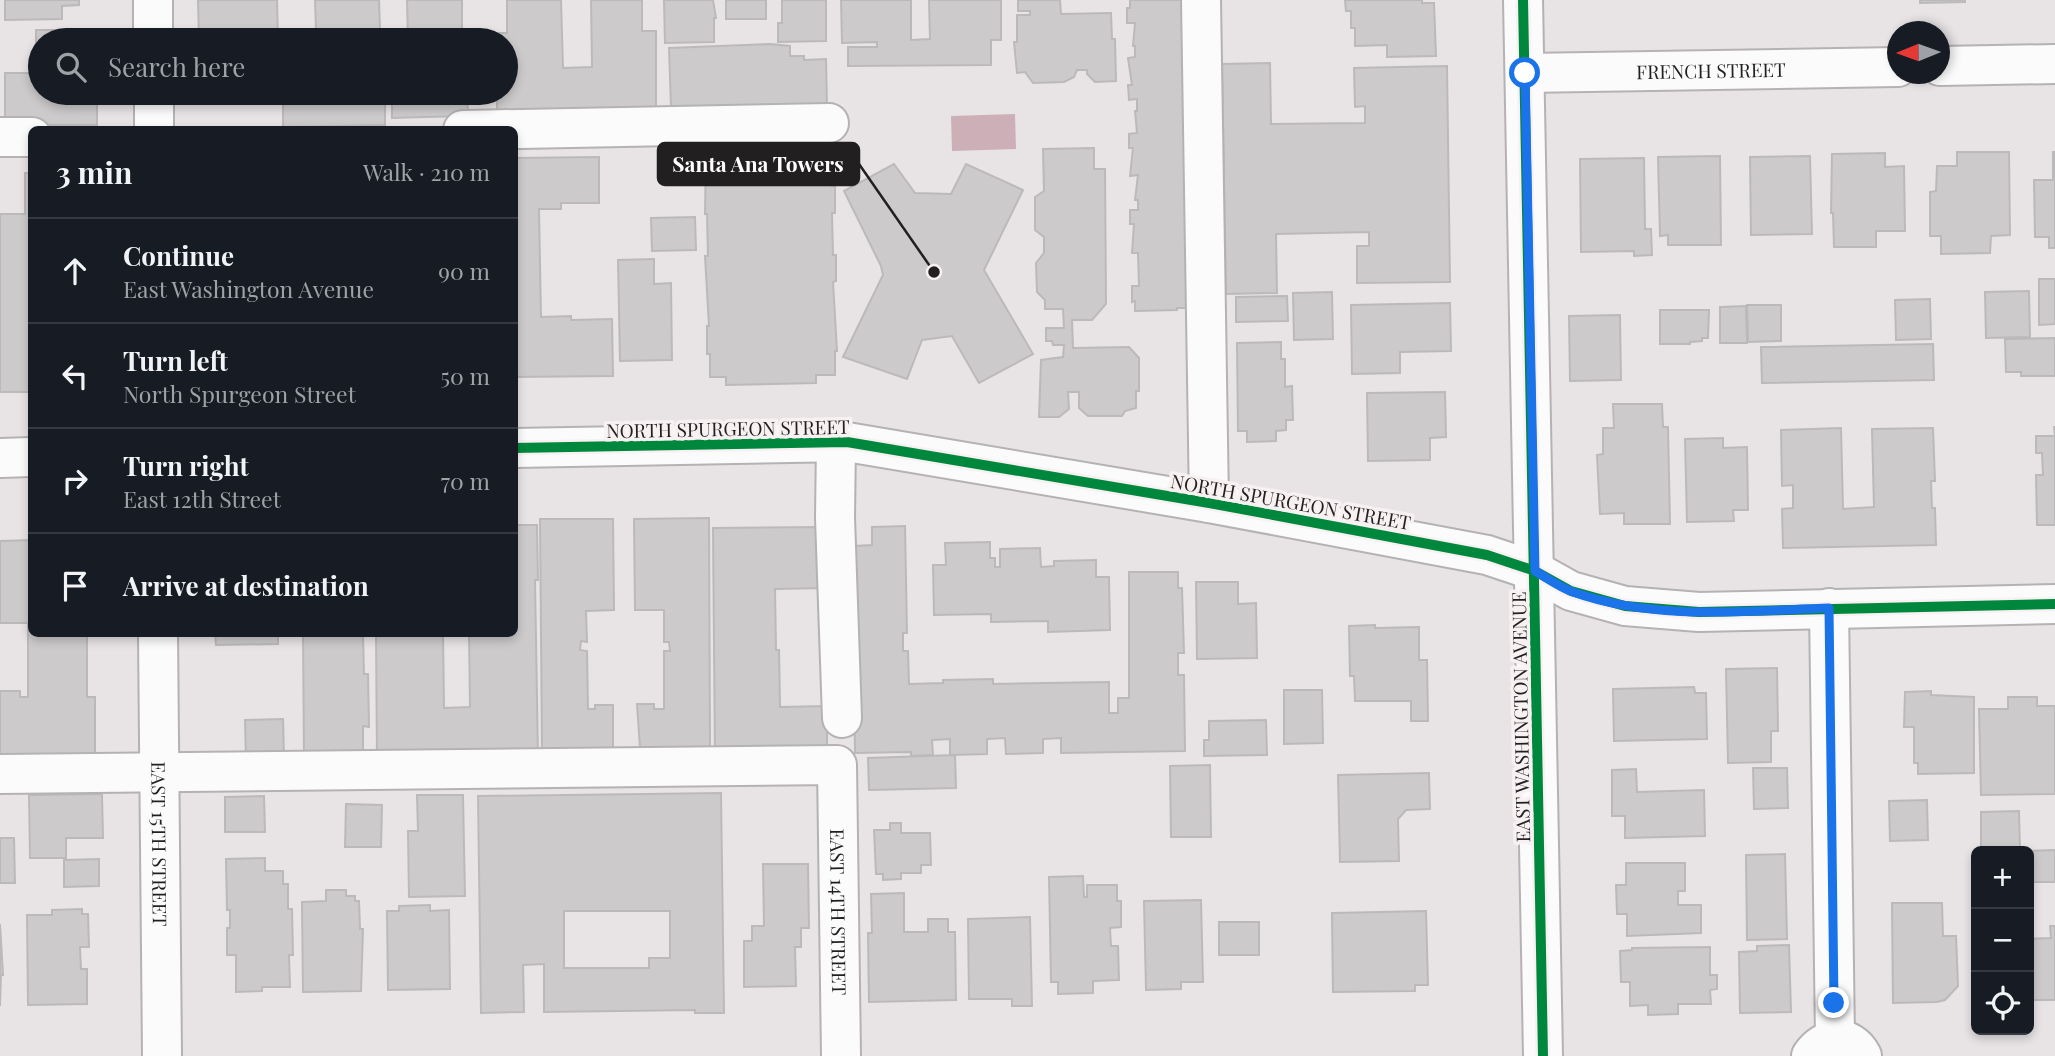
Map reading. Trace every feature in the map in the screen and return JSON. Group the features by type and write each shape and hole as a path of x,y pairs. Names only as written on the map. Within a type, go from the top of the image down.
{"street":[{"path":"153,0 153,28"},
{"path":"1201,0 1209,503"},
{"name":"EAST WASHINGTON AVENUE","path":"1523,0 1542,1056"},
{"path":"1950,66 2055,64"},
{"name":"FRENCH STREET","path":"1525,73 1887,67"},
{"path":"154,105 154,126"},
{"path":"518,129 829,123"},
{"path":"0,137 28,137"},
{"path":"836,442 835,518 842,718"},
{"name":"NORTH SPURGEON STREET","path":"518,449 848,442 1209,503 1487,555 1535,571 1571,592 1625,606 1699,612 2055,604"},
{"path":"0,458 28,457"},
{"path":"1829,608 1836,1050"},
{"name":"EAST 15TH STREET","path":"158,637 162,1056"},
{"name":"EAST 14TH STREET","path":"159,772 837,765 841,1056"},
{"path":"0,774 159,772"}],"shaded area":[{"path":"1015,114 1016,149 952,151 951,116"}],"building":[{"path":"5,0 79,0 79,5 62,6 62,19 5,20"},
{"path":"198,0 277,0 278,28 199,28"},
{"path":"315,0 379,0 380,28 316,28"},
{"path":"407,0 462,0 462,28 408,28"},
{"path":"507,0 561,0 563,68 592,67 591,0 642,0 642,31 656,31 656,116 497,117 497,105 518,105 518,28 507,28"},
{"path":"664,0 713,0 716,18 714,42 665,43"},
{"path":"726,0 766,0 766,19 726,19"},
{"path":"782,0 826,0 826,41 778,42 778,23 782,23"},
{"path":"841,0 911,0 911,40 930,39 929,0 1001,0 1001,40 991,40 991,65 848,66 848,47 877,47 877,42 842,43"},
{"path":"1018,0 1060,0 1061,14 1111,13 1116,81 1095,82 1087,74 1087,70 1077,70 1074,77 1064,82 1033,83 1025,72 1017,73 1014,42 1017,42 1017,15 1030,15 1030,11 1018,11"},
{"path":"1130,0 1182,0 1188,308 1177,310 1135,311 1135,301 1132,302 1132,286 1139,286 1138,253 1132,253 1134,224 1130,224 1130,210 1138,210 1138,200 1135,200 1138,175 1130,176 1133,148 1129,148 1129,134 1137,133 1137,99 1129,100 1128,85 1132,85 1128,58 1135,57 1135,23 1127,23"},
{"path":"1345,0 1422,0 1422,3 1434,3 1436,56 1387,57 1387,45 1355,46 1355,28 1351,28 1351,11 1346,11"},
{"path":"1920,0 1965,0 1965,2 1920,3"},
{"path":"770,44 790,46 790,56 804,56 804,60 826,59 827,106 790,107 790,104 671,107 669,48"},
{"path":"1270,63 1271,124 1365,123 1365,106 1355,107 1354,68 1447,66 1450,282 1357,283 1357,246 1369,246 1369,232 1276,234 1277,293 1226,294 1222,64"},
{"path":"5,73 28,73 28,105 97,105 97,125 5,125"},
{"path":"283,105 385,105 385,125 283,126"},
{"path":"392,105 468,105 468,113 463,116 392,118"},
{"path":"1094,148 1094,169 1105,169 1106,304 1092,320 1072,320 1073,348 1129,347 1139,358 1136,408 1125,411 1122,416 1088,416 1079,408 1079,392 1068,392 1069,409 1059,417 1039,417 1041,360 1063,357 1064,345 1053,345 1052,341 1046,341 1046,328 1064,328 1063,309 1045,309 1045,300 1037,292 1036,263 1044,253 1044,237 1035,230 1035,197 1044,191 1043,149"},
{"path":"706,150 732,150 733,163 741,163 741,152 810,151 810,159 831,158 832,186 835,185 835,213 832,213 833,255 836,255 836,281 833,282 837,351 835,375 816,375 816,383 726,385 726,377 710,377 705,256 708,256 705,214"},
{"path":"1957,152 2009,152 2010,235 1991,236 1990,253 1941,254 1941,236 1930,236 1930,192 1936,191 1937,166 1957,166"},
{"path":"2053,152 2055,248 2049,248 2049,237 2035,237 2034,180 2053,180"},
{"path":"1885,153 1885,167 1904,166 1905,231 1876,231 1876,247 1834,247 1831,213 1832,154"},
{"path":"1720,156 1721,245 1668,245 1668,235 1660,236 1658,157"},
{"path":"1810,156 1812,234 1751,235 1750,157"},
{"path":"599,157 599,203 561,203 561,209 539,209 541,317 571,316 571,320 612,319 613,376 518,377 518,158"},
{"path":"1644,158 1645,229 1651,229 1652,255 1634,256 1634,251 1581,252 1580,159"},
{"path":"894,164 915,193 951,194 966,164 1023,190 984,270 1033,354 979,383 952,336 922,340 907,379 843,357 883,275 844,191"},
{"path":"25,173 28,173 28,392 0,392 0,214 25,214"},
{"path":"695,217 696,250 652,251 651,218"},
{"path":"654,259 654,284 671,283 672,360 620,361 618,260"},
{"path":"2039,279 2055,279 2055,324 2039,325"},
{"path":"2029,291 2030,337 1986,338 1985,292"},
{"path":"1332,292 1333,339 1294,340 1293,293"},
{"path":"1287,296 1288,321 1236,322 1236,297"},
{"path":"1930,299 1931,339 1896,340 1895,300"},
{"path":"1450,303 1451,351 1400,352 1400,373 1352,374 1351,305"},
{"path":"1747,305 1781,305 1781,341 1748,342"},
{"path":"1746,306 1747,343 1720,343 1720,307"},
{"path":"1660,310 1709,310 1708,338 1690,344 1660,344"},
{"path":"1620,315 1621,380 1570,381 1569,316"},
{"path":"2055,338 2055,376 2021,376 2021,372 2006,372 2005,339"},
{"path":"1281,342 1281,359 1285,359 1285,387 1292,386 1293,420 1286,420 1286,430 1276,431 1276,441 1247,442 1247,431 1238,431 1237,343"},
{"path":"1933,344 1934,380 1762,383 1761,347"},
{"path":"1445,392 1446,437 1430,438 1430,460 1368,461 1367,393"},
{"path":"1613,404 1662,404 1663,427 1668,427 1670,524 1624,524 1624,513 1600,514 1597,455 1603,454 1603,428 1614,428"},
{"path":"1841,428 1843,509 1874,507 1872,429 1933,428 1935,481 1931,481 1936,545 1783,548 1782,509 1793,508 1793,485 1782,486 1781,430"},
{"path":"2036,436 2055,436 2055,525 2037,525 2036,475 2043,475 2042,453 2036,453"},
{"path":"1723,438 1723,448 1747,447 1748,510 1733,510 1734,521 1687,522 1685,439"},
{"path":"709,518 710,748 640,748 637,704 654,704 654,709 664,709 664,651 670,651 669,642 664,642 664,610 635,610 634,519"},
{"path":"540,519 613,519 614,610 586,611 587,642 581,641 580,650 587,651 588,709 595,709 595,705 613,705 613,749 542,749"},
{"path":"518,525 537,525 538,580 535,580 538,758 377,760 376,637 443,637 444,708 470,707 469,637 518,637"},
{"path":"905,526 907,633 903,633 903,651 908,651 909,684 993,679 993,684 1109,682 1109,713 1118,713 1118,698 1129,698 1129,572 1178,572 1178,588 1182,588 1184,653 1178,653 1178,675 1184,675 1185,751 1061,753 1061,738 1043,739 1043,753 1006,754 1005,738 987,739 987,754 950,755 950,739 932,740 933,755 911,756 911,752 855,753 852,569 854,546 872,545 872,527"},
{"path":"824,527 824,588 775,589 780,707 827,706 827,756 715,758 713,528"},
{"path":"28,540 28,623 0,623 0,541"},
{"path":"990,542 990,558 995,558 995,567 1000,567 1000,549 1040,548 1041,567 1054,566 1054,561 1096,560 1096,577 1109,577 1110,630 1048,632 1048,621 991,622 991,614 934,615 933,565 946,565 945,543"},
{"path":"1196,582 1238,582 1238,604 1256,603 1257,658 1197,659"},
{"path":"1375,625 1375,628 1419,627 1419,660 1427,660 1428,721 1411,721 1411,701 1355,701 1354,676 1350,676 1349,626"},
{"path":"28,637 87,637 87,697 95,697 95,766 0,774 0,691 20,691 20,697 28,697"},
{"path":"215,637 278,637 278,644 216,645"},
{"path":"303,637 363,637 364,674 368,674 369,727 363,726 363,755 304,761"},
{"path":"1777,668 1778,731 1771,731 1771,762 1728,763 1726,669"},
{"path":"1694,687 1695,693 1706,693 1707,739 1614,741 1613,689"},
{"path":"1284,690 1322,690 1323,743 1284,744"},
{"path":"1931,691 1931,695 1974,697 1974,773 1918,774 1918,763 1914,763 1914,727 1904,727 1905,692"},
{"path":"2008,697 2037,697 2037,706 2055,706 2055,794 1981,795 1979,709 2008,709"},
{"path":"283,719 284,758 246,759 245,720"},
{"path":"1266,720 1267,755 1204,756 1204,740 1209,740 1209,721"},
{"path":"955,755 956,788 869,790 868,758"},
{"path":"1210,765 1211,837 1171,837 1170,766"},
{"path":"1753,768 1787,768 1788,808 1754,809"},
{"path":"1636,769 1637,792 1704,790 1705,836 1625,838 1625,816 1612,816 1612,770"},
{"path":"1429,773 1430,809 1406,810 1398,819 1399,861 1340,862 1338,775"},
{"path":"721,793 724,1013 695,1013 695,1010 544,1012 544,964 523,965 524,1012 481,1013 478,796","holes":["564,911 670,911 670,958 649,958 649,968 564,968"]},
{"path":"102,794 103,838 66,838 66,858 30,858 29,795"},
{"path":"417,795 463,795 465,896 409,897 408,831 418,831"},
{"path":"264,796 265,832 225,832 225,797"},
{"path":"1927,800 1928,840 1890,841 1889,801"},
{"path":"346,804 382,805 381,847 345,847"},
{"path":"2019,811 2020,846 1981,846 1981,812"},
{"path":"890,823 901,823 901,833 930,833 931,865 921,865 921,873 901,873 901,879 883,880 883,874 876,874 874,830 890,830"},
{"path":"0,838 14,838 15,883 0,883"},
{"path":"2055,850 2055,882 2034,882 2034,851"},
{"path":"1785,854 1787,939 1747,940 1746,855"},
{"path":"265,858 265,871 283,871 283,884 288,884 288,909 292,909 293,955 289,955 290,987 262,987 262,991 236,992 236,955 227,955 230,910 227,910 226,859"},
{"path":"99,859 99,886 64,887 64,860"},
{"path":"1626,863 1685,863 1685,891 1678,891 1678,905 1701,905 1701,933 1627,936 1627,914 1617,914 1616,885 1626,885"},
{"path":"763,864 808,864 809,928 801,928 801,947 795,947 796,986 744,987 744,941 752,941 752,926 764,926"},
{"path":"1083,876 1084,897 1087,897 1087,885 1117,885 1117,901 1121,901 1121,927 1110,928 1111,946 1118,946 1119,980 1093,981 1093,993 1058,994 1058,982 1051,982 1049,877"},
{"path":"326,890 346,890 346,896 355,896 355,901 359,901 360,929 363,929 361,991 303,992 302,902 326,901"},
{"path":"904,893 904,932 928,932 928,919 948,919 948,932 955,932 956,1000 869,1002 868,933 872,933 871,894"},
{"path":"1201,900 1203,982 1181,982 1181,989 1146,990 1144,901"},
{"path":"1892,903 1942,903 1943,936 1956,936 1958,986 1945,1000 1893,1003"},
{"path":"430,905 430,911 449,910 450,989 388,990 387,911 399,911 399,906"},
{"path":"82,909 82,914 88,914 89,947 80,947 81,969 87,969 87,1004 28,1005 27,915 52,915 52,910"},
{"path":"1426,911 1428,985 1415,985 1415,991 1333,992 1332,913"},
{"path":"1030,917 1032,1006 1012,1006 1012,999 969,999 968,919"},
{"path":"1219,922 1259,922 1259,955 1219,955"},
{"path":"0,924 3,975 0,1006"},
{"path":"2050,926 2055,926 2055,1000 2034,1000 2034,939 2051,938"},
{"path":"1789,945 1791,1012 1740,1013 1739,952 1757,951 1757,946"},
{"path":"1710,947 1710,975 1717,975 1717,989 1710,990 1711,1004 1678,1004 1678,1014 1648,1015 1648,1005 1630,1006 1630,982 1621,982 1620,951 1632,948"}],"cycle path":[{"path":"1523,0 1543,1056"},
{"path":"518,448 847,442 1209,503 1487,555 1535,571 1571,591 1625,606 1699,612 2055,604"}],"place":[{"name":"Santa Ana Towers","path":"934,272"}],"route":[{"path":"1525,73 1535,571 1571,592 1625,606 1699,612 1829,608 1834,1003"}]}
